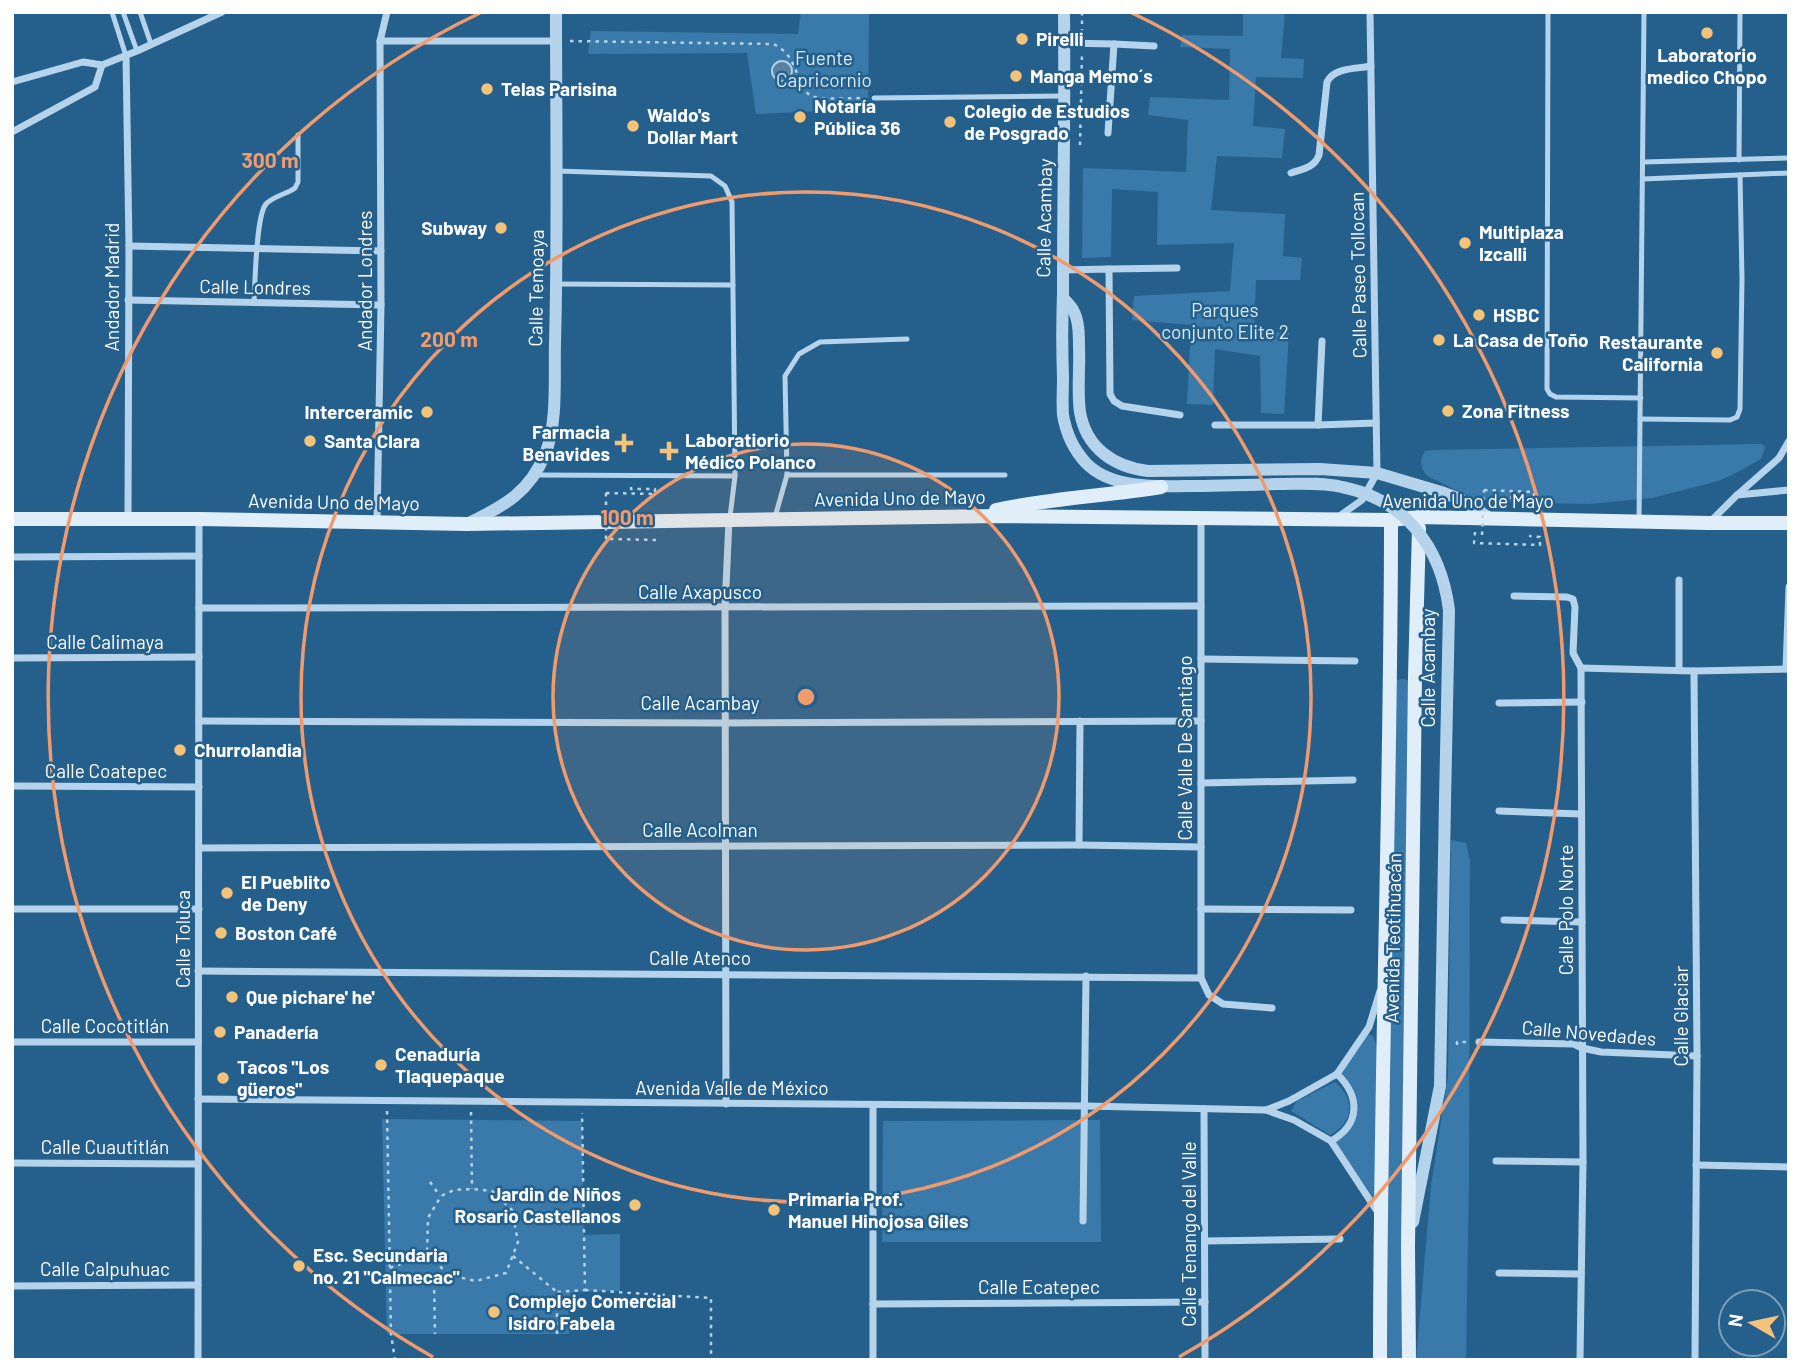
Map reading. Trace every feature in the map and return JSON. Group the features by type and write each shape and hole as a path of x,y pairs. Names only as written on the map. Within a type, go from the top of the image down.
{"main road":[{"path":"972,517 1026,504 1161,487"},
{"name":"Avenida Uno de Mayo","path":"12,519 467,524 972,517 1391,520 1419,517 1789,523"},
{"name":"Avenida Teotihuacán","path":"1409,1360 1408,1246 1419,517"},
{"name":"Avenida Teotihuacán","path":"1380,1360 1391,520"},
{"path":"1390,676 1415,676"}],"street":[{"path":"12,82 83,62 102,65 222,12"},
{"name":"Andador Londres","path":"377,522 381,305 380,41 387,12"},
{"name":"Calle Temoaya","path":"467,524 501,508 520,493 535,475 546,452 552,426 556,284 556,12"},
{"name":"Calle Acambay","path":"1064,12 1063,413 1070,439 1089,465 1099,472 1135,484 1161,487 1309,484 1340,486 1370,495 1397,510 1420,534 1430,548 1443,579 1449,610 1440,1086 1408,1246"},
{"name":"Calle Paseo Tollocan","path":"1370,12 1377,473"},
{"path":"380,41 556,41"},
{"path":"1064,43 1154,46"},
{"path":"1108,133 1114,44"},
{"name":"Andador Madrid","path":"126,56 129,246 128,519"},
{"path":"12,132 95,87 102,65"},
{"path":"1291,173 1312,166 1319,155 1330,75 1371,66"},
{"name":"Calle Londres","path":"129,246 381,251"},
{"path":"1063,270 1177,268"},
{"path":"1109,270 1110,394 1114,401 1122,406 1180,415"},
{"name":"Calle Acambay","path":"1063,298 1074,310 1078,325 1079,398 1083,424 1096,448 1114,462 1136,470 1148,471 1321,469 1377,473 1460,499 1491,519"},
{"name":"Calle Londres","path":"128,300 381,305"},
{"path":"1318,425 1322,341"},
{"path":"1215,425 1376,423"},
{"path":"1709,523 1779,458 1789,441"},
{"path":"1335,519 1362,500 1377,473"},
{"path":"1736,496 1789,490"},
{"name":"Calle Valle De Santiago","path":"1201,518 1201,978"},
{"name":"Calle Toluca","path":"198,1360 199,519"},
{"path":"726,1104 725,608 729,520"},
{"path":"12,557 199,555"},
{"path":"1679,580 1679,670"},
{"path":"1581,668 1694,671 1788,669 1789,587"},
{"name":"Calle Polo Norte","path":"1514,596 1573,599 1573,653 1581,668 1583,1162 1580,1360"},
{"name":"Calle Axapusco","path":"199,608 1201,606"},
{"name":"Calle Calimaya","path":"12,658 199,657"},
{"path":"1201,659 1355,661"},
{"name":"Calle Glaciar","path":"1694,671 1697,1056 1695,1360"},
{"path":"1499,703 1582,702"},
{"name":"Calle Acambay","path":"199,721 1201,721"},
{"path":"1079,845 1080,721"},
{"path":"1201,783 1353,780"},
{"name":"Calle Coatepec","path":"12,786 199,787"},
{"path":"1499,811 1581,814"},
{"name":"Calle Acolman","path":"199,848 1079,845 1201,847"},
{"path":"12,909 199,909"},
{"path":"1201,909 1351,910"},
{"path":"1504,920 1583,922"},
{"name":"Calle Atenco","path":"198,971 1201,978"},
{"path":"1083,1221 1086,976"},
{"name":"Avenida Valle de México","path":"1266,1110 1289,1101 1337,1074 1368,1027 1385,976"},
{"path":"1201,978 1209,995 1223,1004 1272,1008"},
{"name":"Calle Cocotitlán","path":"12,1042 198,1042"},
{"name":"Calle Novedades","path":"1479,1042 1574,1044 1601,1052 1697,1056"},
{"path":"1331,1141 1345,1134 1352,1121 1354,1108 1348,1084 1337,1074"},
{"name":"Avenida Valle de México","path":"198,1099 1085,1106 1266,1110 1294,1120 1331,1141 1380,1216"},
{"path":"873,1105 873,1360"},
{"name":"Calle Tenango del Valle","path":"1204,1109 1205,1360"},
{"path":"1496,1161 1583,1162"},
{"name":"Calle Cuautitlán","path":"12,1163 198,1164"},
{"path":"1696,1166 1789,1167"},
{"path":"1205,1241 1340,1239"},
{"path":"1499,1273 1581,1274"},
{"name":"Calle Calpuhuac","path":"12,1286 198,1284"},
{"name":"Calle Ecatepec","path":"873,1304 1205,1302"}],"lane":[{"path":"112,12 126,56"},
{"path":"123,12 137,51"},
{"path":"140,12 151,44"},
{"path":"1548,12 1548,389 1550,394 1556,397 1641,398"},
{"path":"1639,521 1644,12"},
{"path":"1740,12 1740,160"},
{"path":"874,98 1065,96"},
{"path":"254,303 263,207 268,201 295,188 298,182 298,135"},
{"path":"1644,162 1789,158"},
{"path":"556,171 711,176 725,186 732,202 733,285 735,475 729,520"},
{"path":"1643,179 1789,173"},
{"path":"1640,419 1730,420 1737,417 1740,409 1742,279 1740,175"},
{"path":"556,284 733,285"},
{"path":"774,520 787,475 785,376 799,355 820,342 907,339"},
{"path":"535,475 735,475"},
{"path":"787,475 1006,475"}],"path":[{"path":"556,41 773,44 789,55 805,90 813,97 874,98"},
{"path":"631,489 656,489 655,494 606,493 607,539 656,540"},
{"path":"1482,535 1484,490 1534,492 1534,498 1492,497 1491,519"},
{"path":"1475,519 1474,543 1540,545 1540,537 1528,536"},
{"path":"1456,1054 1457,1042 1479,1042"},
{"path":"387,1101 391,1334 396,1360"},
{"path":"471,1102 472,1189"},
{"path":"582,1103 585,1290"},
{"path":"430,1182 441,1196"},
{"path":"454,1189 492,1191 512,1210 518,1242 506,1273 476,1281 449,1275 427,1254 428,1218 441,1196 454,1189"},
{"path":"390,1268 427,1254"},
{"path":"513,1255 557,1292 585,1290 711,1298 711,1360"},
{"path":"391,1284 434,1282 435,1334"},
{"path":"557,1292 557,1334"}],"green space":[{"name":"Fuente Capricornio","path":"801,12 869,14 868,109 756,114 747,53 588,54 591,31 798,34"},
{"name":"Parques conjunto Elite 2","path":"1243,12 1285,12 1281,58 1304,59 1303,78 1256,77 1253,126 1285,129 1282,158 1217,156 1211,210 1285,214 1283,256 1302,258 1300,280 1256,280 1254,331 1289,333 1284,414 1261,413 1260,356 1215,349 1213,405 1187,404 1191,325 1132,320 1134,296 1230,291 1234,243 1157,245 1158,192 1112,189 1111,257 1082,258 1083,168 1186,172 1188,120 1148,115 1150,97 1229,100 1230,49 1180,47 1182,35 1243,36"},
{"path":"1762,444 1765,447 1761,459 1718,481 1652,498 1589,504 1477,500 1427,476 1421,464 1425,451 1433,450"},
{"path":"1403,679 1410,681 1406,1360 1383,1360 1393,683"},
{"path":"1451,840 1466,843 1470,861 1466,1360 1416,1360 1431,1186 1448,1076"},
{"path":"1366,1034 1373,1036 1377,1047 1376,1196 1373,1197 1335,1142 1351,1128 1356,1109 1353,1089 1339,1073"},
{"path":"1335,1082 1346,1096 1349,1110 1344,1124 1330,1135 1291,1111 1297,1101"},
{"path":"382,1119 582,1121 584,1235 620,1234 620,1291 573,1292 569,1334 387,1334"},
{"path":"1100,1120 1101,1242 882,1242 883,1121"}],"shaded area":[{"path":"778,61 786,61 792,71 786,81 778,81 772,75 772,67"}],"place":[{"name":"Laboratorio medico Chopo","path":"1707,33"},
{"name":"Pirelli","path":"1022,39"},
{"name":"Manga Memo´s","path":"1016,76"},
{"name":"Telas Parisina","path":"487,89"},
{"name":"Notaría Pública 36","path":"800,117"},
{"name":"Colegio de Estudios de Posgrado","path":"950,122"},
{"name":"Waldo's Dollar Mart","path":"633,126"},
{"name":"Subway","path":"501,228"},
{"name":"Multiplaza Izcalli","path":"1465,243"},
{"name":"HSBC","path":"1479,315"},
{"name":"La Casa de Toño","path":"1439,340"},
{"name":"Restaurante California","path":"1717,353"},
{"name":"Zona Fitness","path":"1448,411"},
{"name":"Interceramic","path":"427,412"},
{"name":"Santa Clara","path":"310,441"},
{"name":"Farmacia Benavides","path":"624,443"},
{"name":"Laboratiorio Médico Polanco","path":"669,451"},
{"name":"Churrolandia","path":"180,750"},
{"name":"El Pueblito de Deny","path":"227,893"},
{"name":"Boston Café","path":"221,933"},
{"name":"Que pichare' he'","path":"232,997"},
{"name":"Panadería","path":"220,1032"},
{"name":"Cenaduría Tlaquepaque","path":"381,1065"},
{"name":"Tacos \"Los güeros\"","path":"223,1078"},
{"name":"Jardin de Niños Rosario Castellanos","path":"635,1205"},
{"name":"Primaria Prof. Manuel Hinojosa Giles","path":"774,1210"},
{"name":"Esc. Secundaria no. 21 \"Calmecac\"","path":"299,1266"},
{"name":"Complejo Comercial Isidro Fabela","path":"494,1312"}]}
